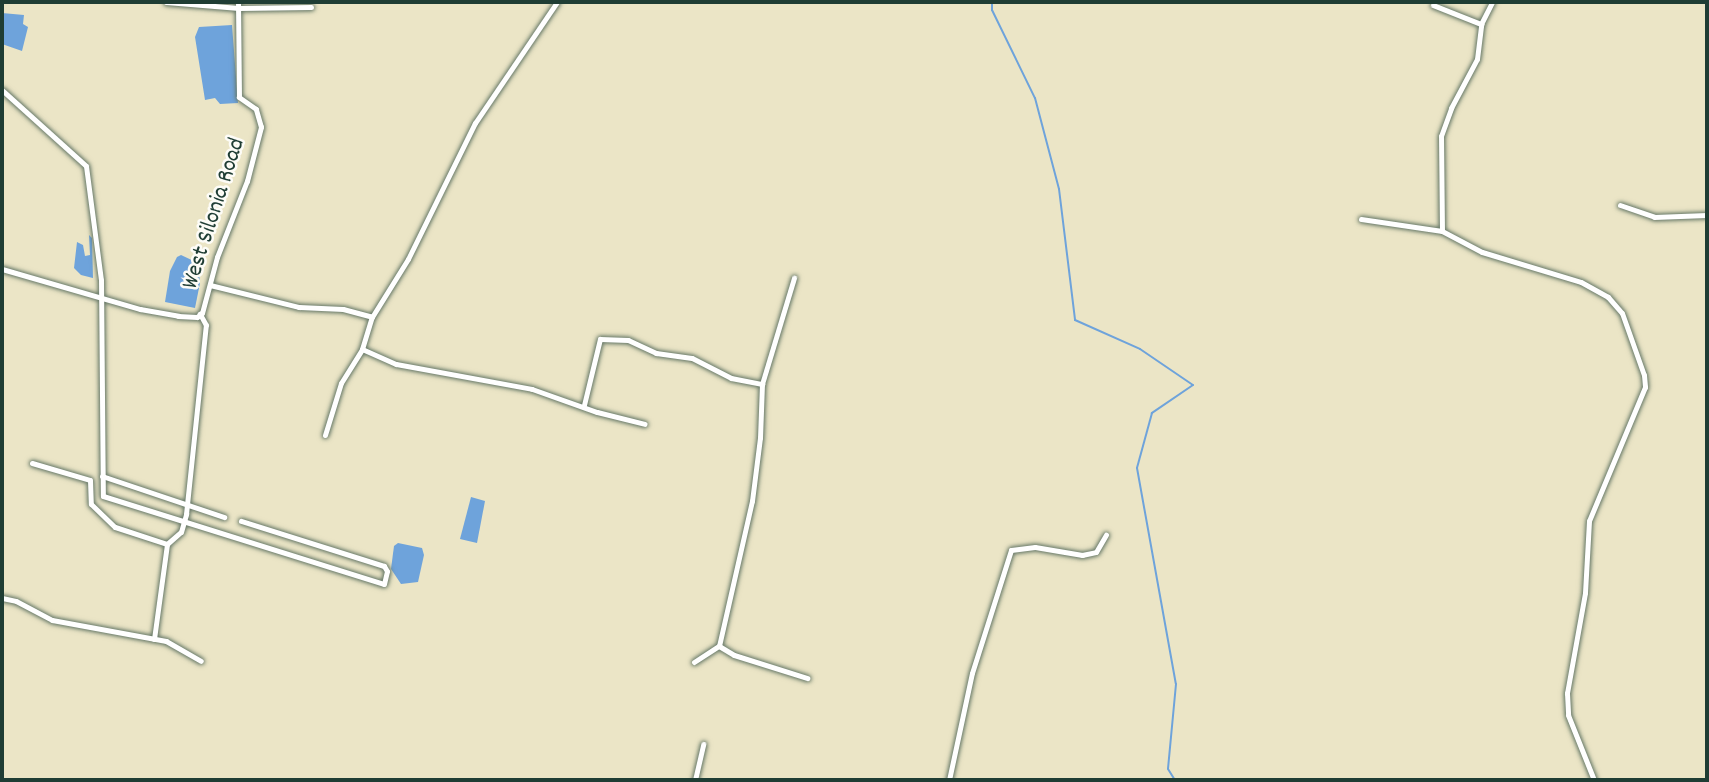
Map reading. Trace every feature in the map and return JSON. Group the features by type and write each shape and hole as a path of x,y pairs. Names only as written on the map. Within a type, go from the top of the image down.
{"street":[{"path":"166,2 312,7"},
{"path":"325,435 341,383 362,349 372,317 408,259 475,123 557,2"},
{"path":"1441,231 1441,136 1451,108 1477,60 1481,24 1492,2"},
{"name":"West Silonia Road","path":"2,269 178,316 200,314 247,181 261,127 256,110 239,97 238,5"},
{"path":"1433,5 1481,24"},
{"path":"2,90 86,166 99,252 103,496 384,584 387,571 384,566 242,521"},
{"path":"1620,205 1654,217 1707,215"},
{"path":"1361,219 1441,231 1482,252 1581,282 1608,297 1622,313 1644,375 1645,387 1589,521 1585,593 1567,693 1568,715 1594,780"},
{"path":"694,662 719,646 752,501 761,438 762,384 794,278"},
{"path":"210,285 299,307 342,309 372,317"},
{"path":"154,639 167,544 181,532 187,506 206,325 200,314"},
{"path":"584,405 600,340 628,340 656,353 692,358 731,378 762,384"},
{"path":"362,349 396,364 532,389 584,405 597,412 645,424"},
{"path":"32,463 89,480 91,504 116,527 167,544"},
{"path":"102,476 224,517"},
{"path":"949,780 972,673 1011,550 1035,547 1082,555 1096,552 1106,535"},
{"path":"2,598 16,601 52,621 166,641 201,661"},
{"path":"719,646 734,655 807,678"},
{"path":"695,780 703,744"}],"water":[{"path":"2,13 24,15 23,24 28,27 22,51 2,44"},
{"path":"232,25 238,103 220,104 215,98 205,100 195,37 199,27"},
{"path":"89,235 92,238 93,278 81,275 74,268 77,242 83,245 85,256 90,255"},
{"path":"181,255 198,263 200,283 195,308 165,302 170,271 177,257"},
{"path":"471,497 485,501 477,543 460,539"},
{"path":"398,543 422,548 424,555 418,582 401,584 391,569 394,546"}],"waterway":[{"path":"992,2 992,10 1035,98 1059,189 1075,320 1140,349 1193,385 1152,413 1137,468 1176,684 1168,769 1175,780"}]}
